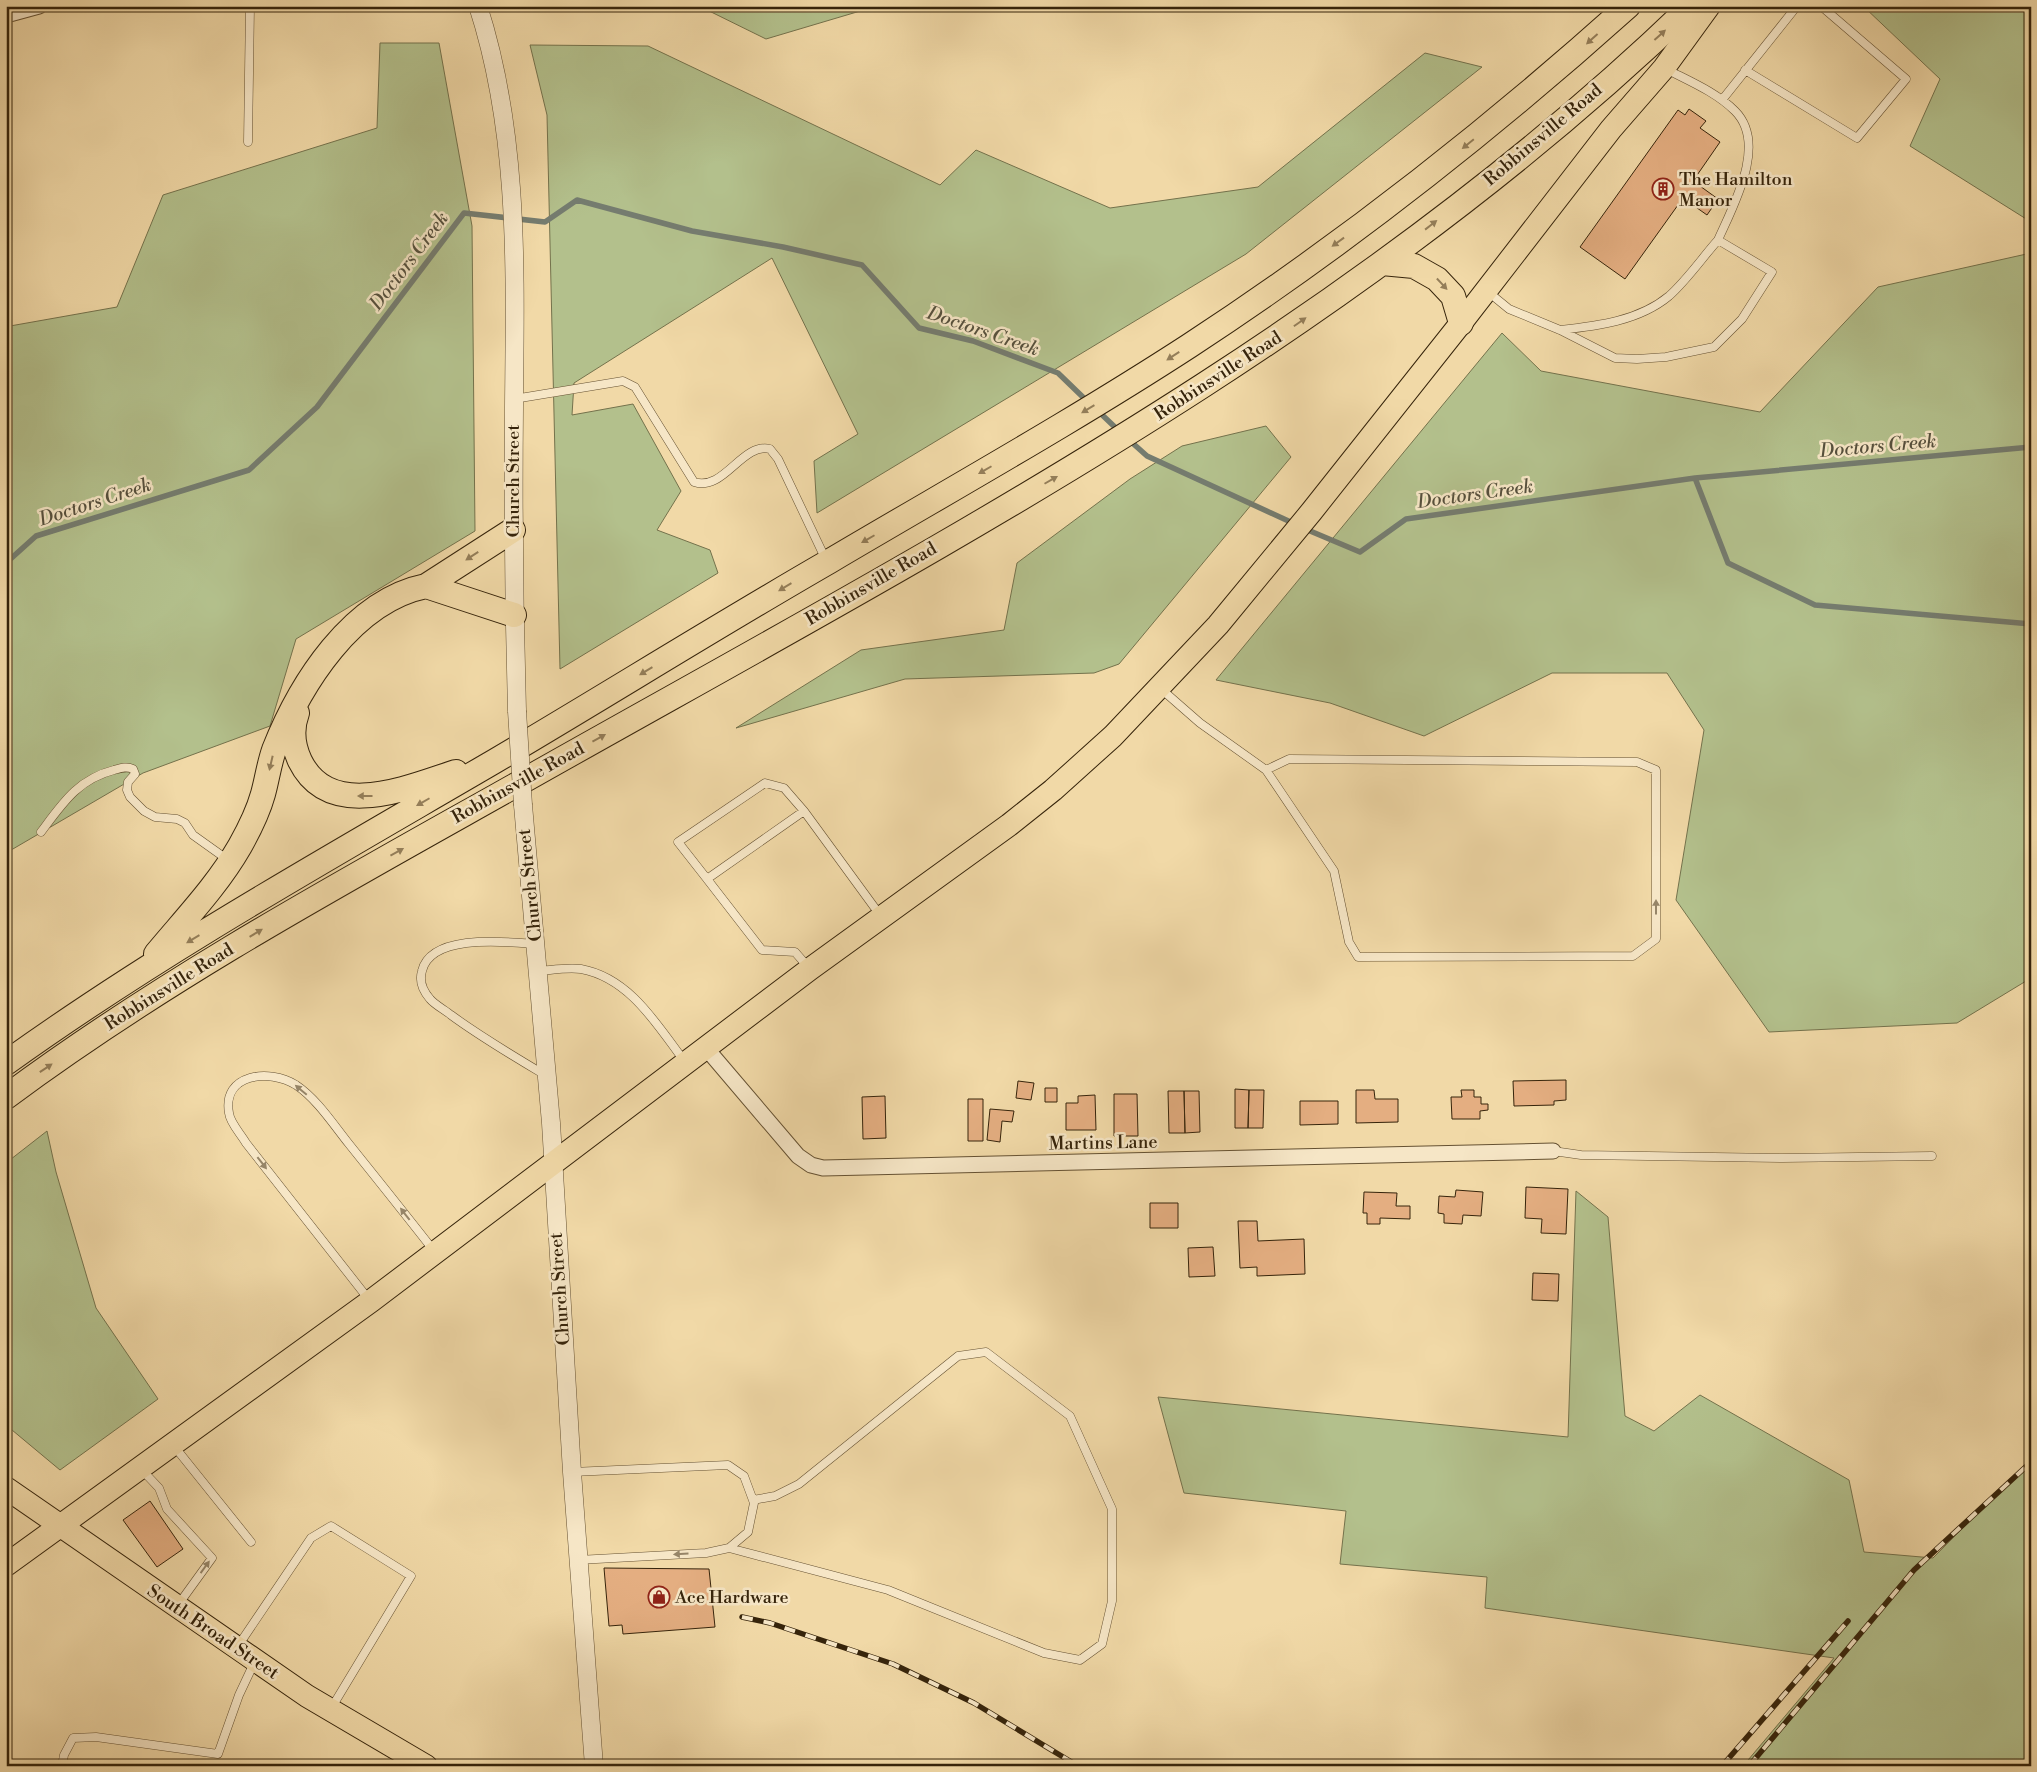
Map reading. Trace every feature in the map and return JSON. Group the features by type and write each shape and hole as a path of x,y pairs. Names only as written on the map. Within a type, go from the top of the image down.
{"highway":[{"name":"Robbinsville Road","path":"6,1063 143,969 313,866 496,760 827,562 1111,396 1281,284 1371,218 1511,109 1628,6"},
{"name":"Robbinsville Road","path":"6,1097 122,1016 257,932 844,600 1144,425 1300,322 1382,263 1579,107 1691,6"},
{"path":"1382,263 1414,266 1437,279 1453,296 1461,323"},
{"path":"143,969 219,879 230,862 257,811 273,751 291,713 320,663 340,639 362,618 388,600 411,589 426,586 513,530"},
{"path":"426,586 514,616"},
{"path":"306,688 295,719 293,734 296,752 303,767 313,778 330,789 348,795 367,797 387,793 496,760"}],"main road":[{"path":"6,1565 371,1301 810,969 1053,790 1113,736 1218,625 1312,511 1611,129 1664,68 1709,6"},
{"name":"South Broad Street","path":"6,1488 59,1527 330,1711 417,1763"}],"street":[{"path":"6,15 40,6"},
{"name":"Church Street","path":"478,6 504,110 508,158 514,263 513,530 517,711 523,805 539,971 578,1560 594,1765"},
{"name":"Martins Lane","path":"706,1048 798,1156 810,1165 823,1168 1553,1151"}],"lane":[{"path":"248,142 250,6"},
{"path":"1722,100 1797,6"},
{"path":"1745,70 1857,138 1906,79 1821,6"},
{"path":"1560,330 1604,325 1641,312 1669,296 1718,240 1741,188 1749,161 1745,130 1736,112 1722,100 1664,68"},
{"path":"1486,291 1509,309 1560,330 1615,358 1666,357 1714,347 1742,320 1772,272 1718,240"},
{"path":"514,399 623,381 634,387 694,482 700,484 712,481 758,448 770,449 778,458 827,562"},
{"path":"1160,688 1200,723 1266,770 1334,871 1349,942 1358,957 1633,956 1656,939 1656,770 1636,762 1289,759 1266,770"},
{"path":"41,832 78,786 107,771 129,767 133,769 135,774 128,782 127,790 130,798 144,811 155,817 177,819 185,823 198,839 230,862"},
{"path":"810,969 795,952 762,950 678,842 765,783 784,788 804,811 882,917"},
{"path":"707,879 804,811"},
{"path":"536,944 502,942 452,946 434,952 424,963 421,975 422,988 431,1000 481,1037 546,1076"},
{"path":"539,971 579,969 601,974 636,998 687,1063"},
{"path":"371,1301 246,1143 229,1116 228,1099 233,1086 249,1078 267,1075 296,1085 314,1101 335,1126 435,1252"},
{"path":"1553,1151 1582,1155 1783,1158 1932,1156"},
{"path":"578,1560 706,1553 729,1548 888,1590 1044,1653 1080,1660 1102,1644 1112,1601 1112,1509 1070,1416 986,1352 958,1356 799,1484 775,1496 754,1500"},
{"path":"173,1445 251,1542"},
{"path":"572,1472 728,1465 744,1476 754,1500 748,1532 729,1548"},
{"path":"140,1468 159,1488 167,1508 212,1558 177,1606"},
{"path":"237,1647 311,1538 331,1526 411,1576 330,1711"},
{"path":"62,1766 64,1755 73,1738 96,1737 218,1754 239,1695 256,1661"},
{"path":"594,1765 631,1766"}],"green space":[{"path":"699,6 877,6 766,39"},
{"path":"1863,6 2031,6 2031,222 1910,146 1940,79"},
{"path":"380,43 439,43 472,226 475,531 296,639 270,726 143,773 6,853 6,323 10,326 117,307 163,195 377,128"},
{"path":"530,45 648,46 940,185 976,150 1110,208 1258,187 1425,53 1482,67 1246,254 817,513 814,461 858,434 772,258 574,383 572,415 633,404 681,491 657,530 710,550 718,573 560,669 547,115"},
{"path":"2031,253 2031,978 1957,1023 1769,1032 1676,900 1704,730 1667,673 1552,673 1424,736 1330,703 1216,680 1502,333 1541,371 1760,412 1878,287"},
{"path":"1266,426 1291,457 1119,664 1094,673 905,679 736,728 861,650 1004,630 1017,563 1130,479 1182,446"},
{"path":"47,1131 56,1172 96,1308 158,1399 60,1470 6,1425 6,1163"},
{"path":"1576,1191 1608,1217 1625,1416 1654,1431 1700,1395 1849,1480 1864,1552 1933,1558 2031,1459 2031,1766 1743,1766 1834,1658 1485,1608 1487,1577 1340,1564 1346,1511 1184,1493 1158,1397 1568,1437"}],"building":[{"name":"The Hamilton Manor","path":"1689,109 1706,121 1700,128 1720,142 1693,181 1718,199 1707,215 1683,198 1625,279 1580,247 1678,110 1685,115"},
{"path":"1566,1080 1566,1100 1554,1101 1554,1105 1514,1106 1513,1081"},
{"path":"1018,1081 1034,1083 1031,1100 1016,1098"},
{"path":"1045,1088 1057,1088 1057,1102 1045,1102"},
{"path":"1235,1089 1249,1090 1248,1128 1235,1128"},
{"path":"1249,1090 1264,1090 1263,1128 1248,1128"},
{"path":"1356,1090 1374,1090 1375,1099 1398,1099 1398,1122 1356,1123"},
{"path":"1461,1090 1474,1090 1474,1097 1481,1097 1481,1104 1488,1104 1488,1110 1480,1111 1480,1119 1452,1119 1451,1097 1462,1097"},
{"path":"1168,1091 1184,1091 1185,1133 1169,1133"},
{"path":"1184,1091 1199,1091 1200,1132 1185,1133"},
{"path":"1114,1094 1137,1094 1138,1136 1114,1136"},
{"path":"1095,1095 1096,1130 1066,1130 1066,1103 1078,1103 1078,1096"},
{"path":"885,1096 886,1138 863,1139 862,1097"},
{"path":"968,1099 983,1099 983,1141 968,1141"},
{"path":"1300,1101 1338,1101 1338,1124 1300,1125"},
{"path":"990,1109 1014,1111 1012,1122 1002,1121 1000,1142 987,1140"},
{"path":"1526,1187 1568,1189 1566,1234 1541,1233 1542,1219 1525,1218"},
{"path":"1456,1190 1483,1192 1481,1216 1463,1215 1462,1224 1444,1223 1444,1214 1438,1213 1439,1196 1455,1197"},
{"path":"1364,1192 1397,1193 1396,1206 1410,1206 1410,1219 1380,1218 1380,1224 1367,1224 1367,1213 1363,1213"},
{"path":"1150,1203 1178,1203 1178,1228 1150,1228"},
{"path":"1238,1221 1257,1221 1258,1241 1304,1239 1305,1274 1257,1276 1257,1267 1240,1268"},
{"path":"1213,1247 1215,1276 1189,1277 1188,1248"},
{"path":"1533,1273 1559,1274 1558,1301 1532,1300"},
{"path":"150,1501 183,1549 157,1567 123,1520"},
{"name":"Ace Hardware","path":"604,1568 709,1569 715,1627 623,1634 622,1625 609,1626"}],"waterway":[{"name":"Doctors Creek","path":"6,563 36,536 249,470 317,407 464,213 545,222 577,200 692,231 783,247 862,265 919,328 973,341 1058,373 1088,402"},
{"name":"Doctors Creek","path":"1097,410 1119,431"},
{"name":"Doctors Creek","path":"1128,439 1147,456 1295,524"},
{"name":"Doctors Creek","path":"1303,528 1360,552 1406,519 1695,478 2031,447"},
{"path":"1695,478 1728,563 1815,605 2031,624"}],"railway":[{"path":"1749,1766 1914,1570 2031,1462"},
{"path":"742,1617 770,1623 893,1664 974,1703 1078,1766"},
{"path":"1722,1766 1848,1621"}],"place":[{"name":"The Hamilton Manor","path":"1663,189"},
{"name":"Ace Hardware","path":"659,1597"}]}
